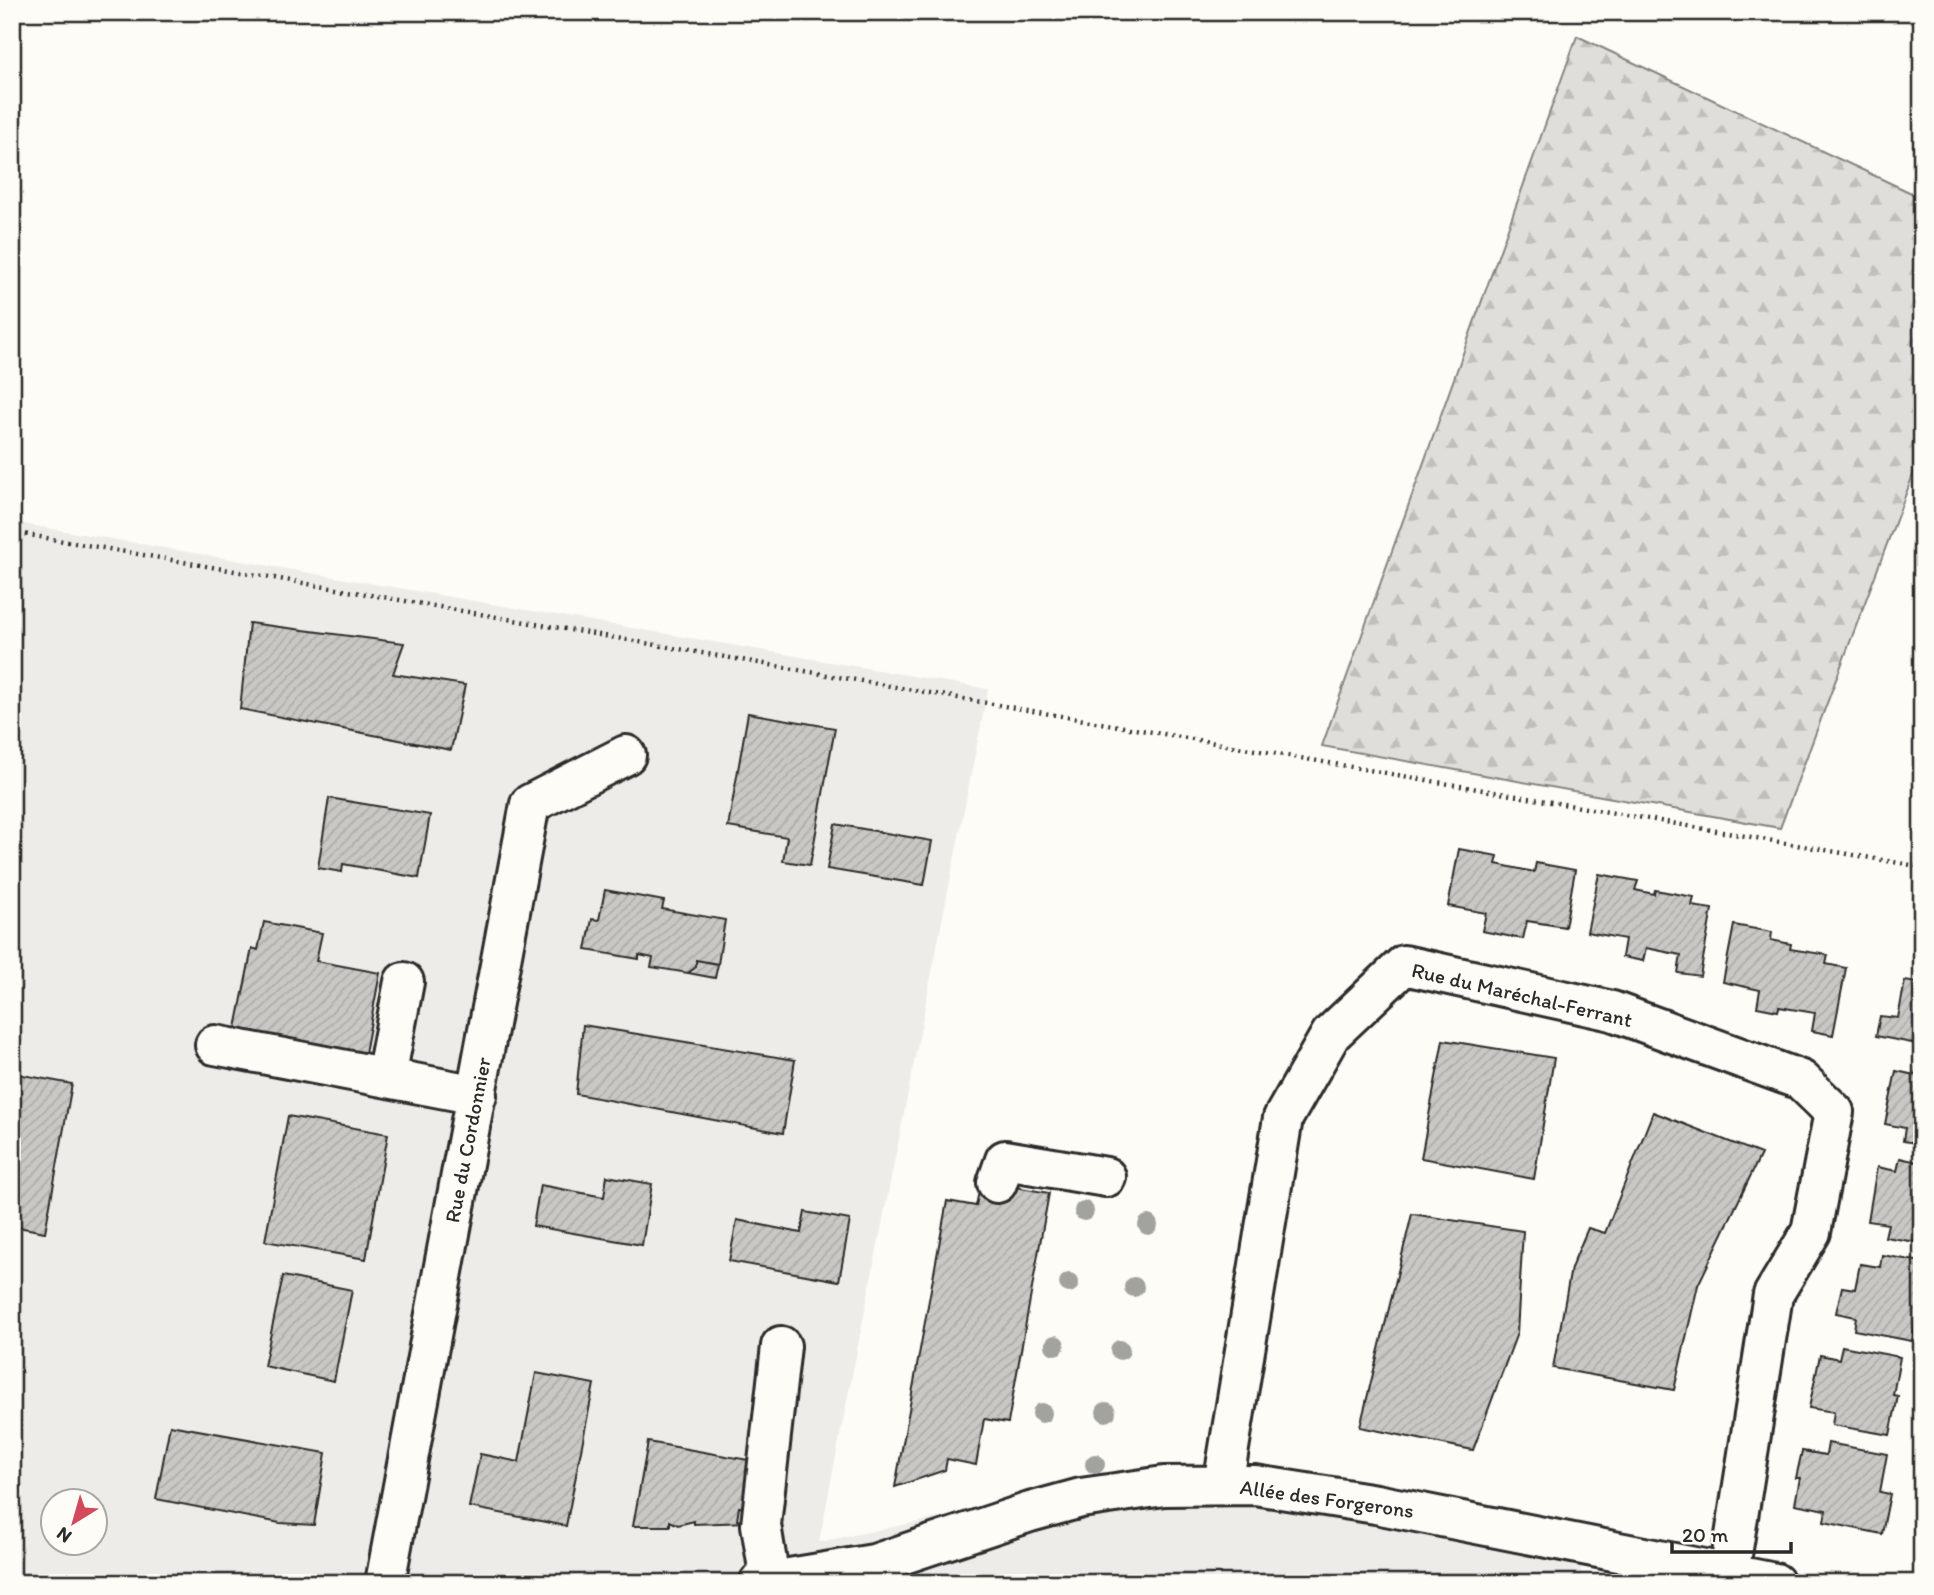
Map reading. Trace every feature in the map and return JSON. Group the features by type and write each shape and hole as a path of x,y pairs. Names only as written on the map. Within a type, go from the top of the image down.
{"street":[{"name":"Rue du Cordonnier","path":"385,1583 530,804 626,755"},
{"name":"Rue du Maréchal-Ferrant","path":"1223,1485 1283,1118 1331,1034 1404,965 1612,1012 1801,1080 1834,1112 1811,1232 1773,1295 1729,1574"},
{"path":"386,1077 404,982"},
{"path":"215,1045 477,1095"},
{"path":"997,1183 1005,1160 1106,1177"},
{"path":"765,1582 761,1525 781,1346"},
{"name":"Allée des Forgerons","path":"765,1582 874,1564 1030,1512 1081,1499 1164,1486 1255,1485 1376,1504 1774,1583"}],"path":[{"path":"12,532 1922,867"}],"shaded area":[{"path":"12,522 988,689 819,1542 1211,1463 1581,1525 1581,1583 12,1583"}],"green space":[{"path":"1577,36 1922,198 1922,451 1780,828 1322,746"}],"building":[{"path":"249,623 404,643 393,674 465,685 451,750 240,709"},
{"path":"748,713 835,728 810,865 783,861 787,837 728,827"},
{"path":"329,798 430,815 419,878 343,864 342,872 318,868"},
{"path":"835,824 932,841 924,885 827,869"},
{"path":"1459,849 1498,856 1496,864 1534,872 1536,863 1575,870 1565,927 1527,921 1523,939 1482,931 1486,913 1448,906"},
{"path":"1599,874 1638,881 1635,890 1654,894 1655,890 1694,897 1692,906 1712,909 1700,976 1678,973 1681,955 1646,948 1643,961 1622,957 1625,939 1587,932"},
{"path":"605,890 664,901 662,909 725,920 718,964 696,960 696,967 688,973 651,967 653,958 639,955 639,959 586,950 592,919 599,920"},
{"path":"264,922 322,933 316,961 380,973 365,1053 236,1028 252,948 258,950"},
{"path":"1734,925 1772,932 1771,940 1791,944 1790,949 1828,955 1826,964 1846,968 1833,1035 1812,1031 1815,1013 1779,1007 1778,1011 1757,1007 1760,990 1723,982"},
{"path":"696,960 718,964 715,978 688,973 696,967"},
{"path":"1905,981 1922,984 1922,1045 1876,1036 1880,1016 1898,1018"},
{"path":"583,1025 795,1060 783,1133 576,1094"},
{"path":"1443,1040 1554,1058 1534,1179 1421,1158"},
{"path":"1918,1062 1922,1063 1922,1144 1903,1141 1905,1128 1885,1124 1896,1071 1915,1075"},
{"path":"12,1073 72,1084 45,1232 12,1226"},
{"path":"1653,1112 1761,1154 1698,1285 1674,1390 1553,1368 1571,1268 1588,1228 1605,1233"},
{"path":"288,1116 388,1134 366,1259 265,1241"},
{"path":"1900,1158 1922,1163 1922,1243 1885,1237 1888,1224 1868,1221 1877,1167 1897,1171"},
{"path":"607,1176 652,1184 642,1245 533,1226 540,1185 604,1197"},
{"path":"981,1181 1049,1193 1008,1423 984,1419 976,1465 947,1459 945,1470 895,1487 947,1201 976,1206"},
{"path":"805,1212 850,1220 839,1281 729,1261 737,1220 801,1233"},
{"path":"1412,1214 1523,1231 1517,1333 1473,1450 1360,1427"},
{"path":"1882,1255 1922,1262 1922,1303 1920,1302 1912,1341 1854,1330 1856,1317 1836,1313 1842,1287 1855,1289 1860,1264 1880,1267"},
{"path":"283,1276 352,1290 334,1381 264,1366"},
{"path":"1842,1346 1900,1357 1893,1395 1898,1396 1890,1435 1832,1425 1834,1412 1809,1408 1820,1355 1839,1359"},
{"path":"536,1373 594,1384 566,1526 469,1507 480,1454 519,1462"},
{"path":"170,1425 326,1453 314,1525 280,1523 156,1499"},
{"path":"648,1442 754,1461 745,1508 739,1507 737,1520 747,1522 694,1524 694,1521 678,1525 670,1521 670,1526 633,1526"},
{"path":"1828,1443 1887,1454 1880,1492 1890,1494 1882,1534 1824,1522 1826,1510 1795,1504 1800,1478 1796,1478 1802,1451 1826,1455"}]}
